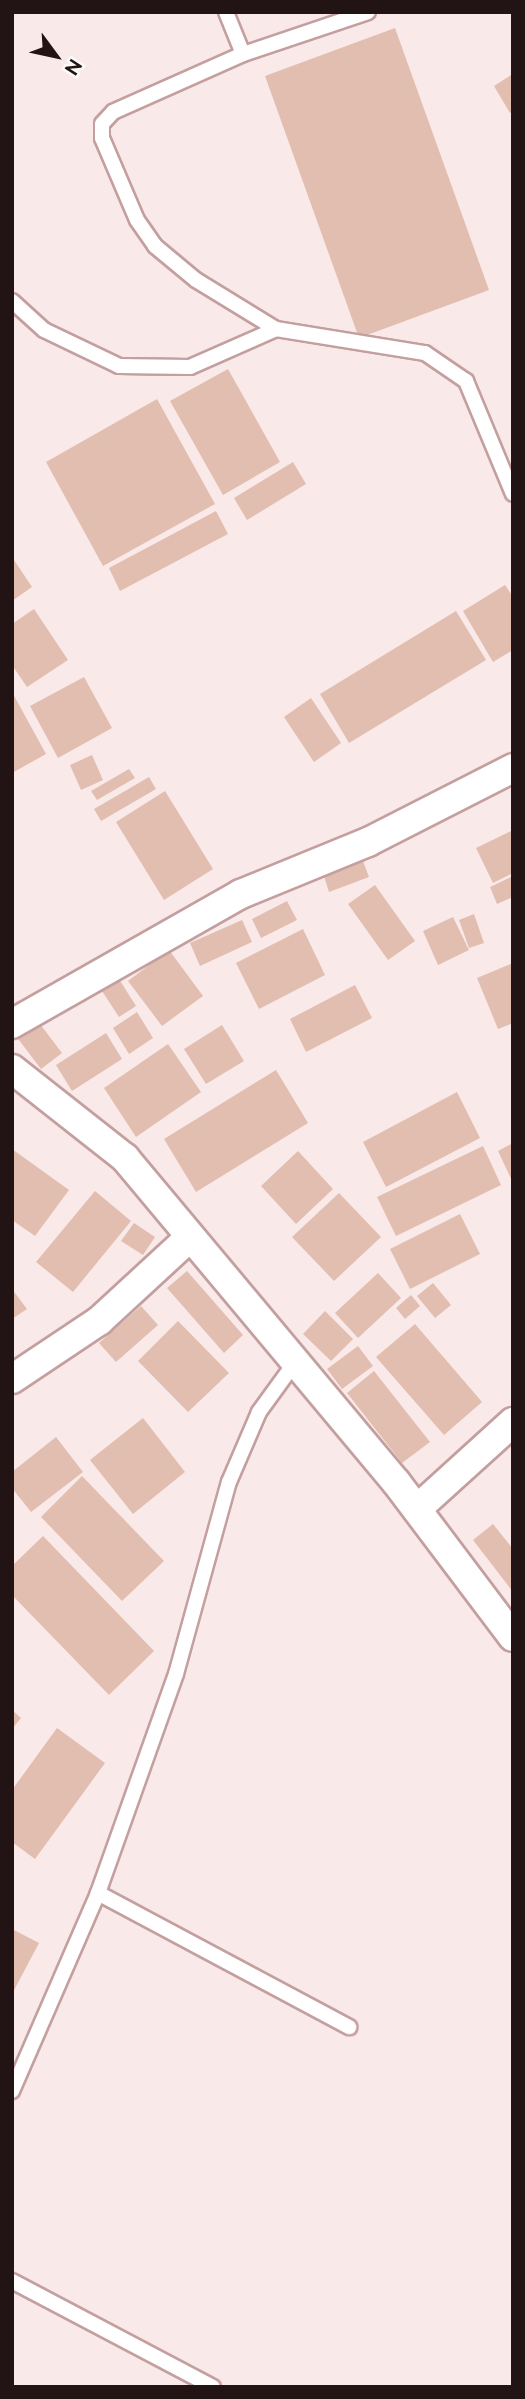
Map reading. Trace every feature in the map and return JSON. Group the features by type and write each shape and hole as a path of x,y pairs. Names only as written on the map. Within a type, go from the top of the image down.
{"street":[{"path":"12,1024 241,894 368,842 513,768"},
{"path":"12,1069 125,1158 417,1509 513,1637"},
{"path":"12,1380 99,1321 190,1237"},
{"path":"417,1509 513,1422"}],"lane":[{"path":"226,12 243,54"},
{"path":"368,12 243,54 113,112 102,124 102,138 132,211 155,246 196,280 276,329 425,353 466,381 513,494"},
{"path":"12,301 44,330 119,366 190,367 276,329"},
{"path":"12,2091 98,1893 176,1674 229,1482 259,1412 296,1361"},
{"path":"98,1893 349,2027"},
{"path":"12,2281 213,2387"}],"building":[{"path":"395,28 489,290 359,338 265,76"},
{"path":"511,75 513,111 510,113 494,86"},
{"path":"228,369 280,462 223,495 170,401"},
{"path":"157,399 215,504 103,566 46,462"},
{"path":"293,462 306,484 247,520 234,498"},
{"path":"216,511 228,534 120,591 109,568"},
{"path":"12,557 32,587 12,601"},
{"path":"505,585 513,597 513,650 493,662 463,611"},
{"path":"34,609 68,660 27,687 12,665 12,624"},
{"path":"456,611 486,660 349,743 320,694"},
{"path":"84,677 112,728 58,758 30,706"},
{"path":"12,692 46,754 12,773"},
{"path":"311,698 341,743 314,762 284,717"},
{"path":"92,755 103,780 81,790 70,765"},
{"path":"129,769 135,778 97,800 91,791"},
{"path":"149,777 156,789 101,821 94,809"},
{"path":"165,791 213,869 164,900 116,822"},
{"path":"513,830 513,873 493,883 476,848"},
{"path":"363,861 369,877 329,892 324,876"},
{"path":"513,876 513,897 497,904 490,887"},
{"path":"375,885 415,941 388,960 348,904"},
{"path":"287,901 297,920 261,938 252,919"},
{"path":"474,914 484,943 469,948 459,920"},
{"path":"453,917 469,950 438,965 423,931"},
{"path":"242,920 252,942 200,966 190,943"},
{"path":"303,929 325,975 259,1009 236,963"},
{"path":"169,950 203,996 162,1026 128,981"},
{"path":"513,963 513,1023 498,1029 477,978"},
{"path":"119,979 136,1006 119,1017 102,991"},
{"path":"355,985 372,1018 306,1052 290,1019"},
{"path":"137,1012 153,1038 129,1054 113,1028"},
{"path":"37,1020 62,1053 41,1069 16,1036"},
{"path":"222,1025 244,1061 206,1084 184,1049"},
{"path":"106,1033 122,1059 72,1091 56,1065"},
{"path":"168,1044 201,1092 136,1137 104,1088"},
{"path":"276,1070 308,1123 196,1192 164,1139"},
{"path":"457,1092 480,1138 386,1187 363,1142"},
{"path":"513,1143 513,1183 498,1151"},
{"path":"483,1146 501,1185 396,1236 377,1197"},
{"path":"12,1149 69,1190 35,1236 12,1220"},
{"path":"298,1151 333,1189 296,1224 261,1186"},
{"path":"95,1191 131,1221 73,1292 36,1262"},
{"path":"339,1193 381,1237 334,1281 292,1237"},
{"path":"460,1214 480,1254 410,1289 390,1249"},
{"path":"134,1223 155,1237 143,1255 121,1241"},
{"path":"187,1271 243,1335 224,1353 167,1288"},
{"path":"378,1273 401,1298 358,1338 335,1313"},
{"path":"433,1283 451,1305 435,1318 417,1296"},
{"path":"12,1289 27,1309 12,1319"},
{"path":"411,1295 420,1306 405,1319 396,1308"},
{"path":"141,1306 158,1325 116,1362 99,1343"},
{"path":"325,1311 353,1339 331,1361 303,1334"},
{"path":"178,1321 229,1373 188,1412 138,1361"},
{"path":"415,1324 482,1402 444,1435 376,1357"},
{"path":"358,1346 373,1366 342,1389 327,1369"},
{"path":"374,1371 430,1442 402,1463 347,1393"},
{"path":"143,1418 185,1472 133,1514 90,1460"},
{"path":"56,1437 83,1472 31,1512 12,1488 12,1472"},
{"path":"82,1476 164,1561 122,1601 41,1517"},
{"path":"493,1524 513,1549 513,1592 473,1540"},
{"path":"43,1536 154,1651 109,1695 12,1595 12,1566"},
{"path":"12,1710 21,1718 12,1729"},
{"path":"57,1728 105,1763 35,1859 12,1842 12,1790"},
{"path":"12,1929 39,1943 12,1994"}]}
